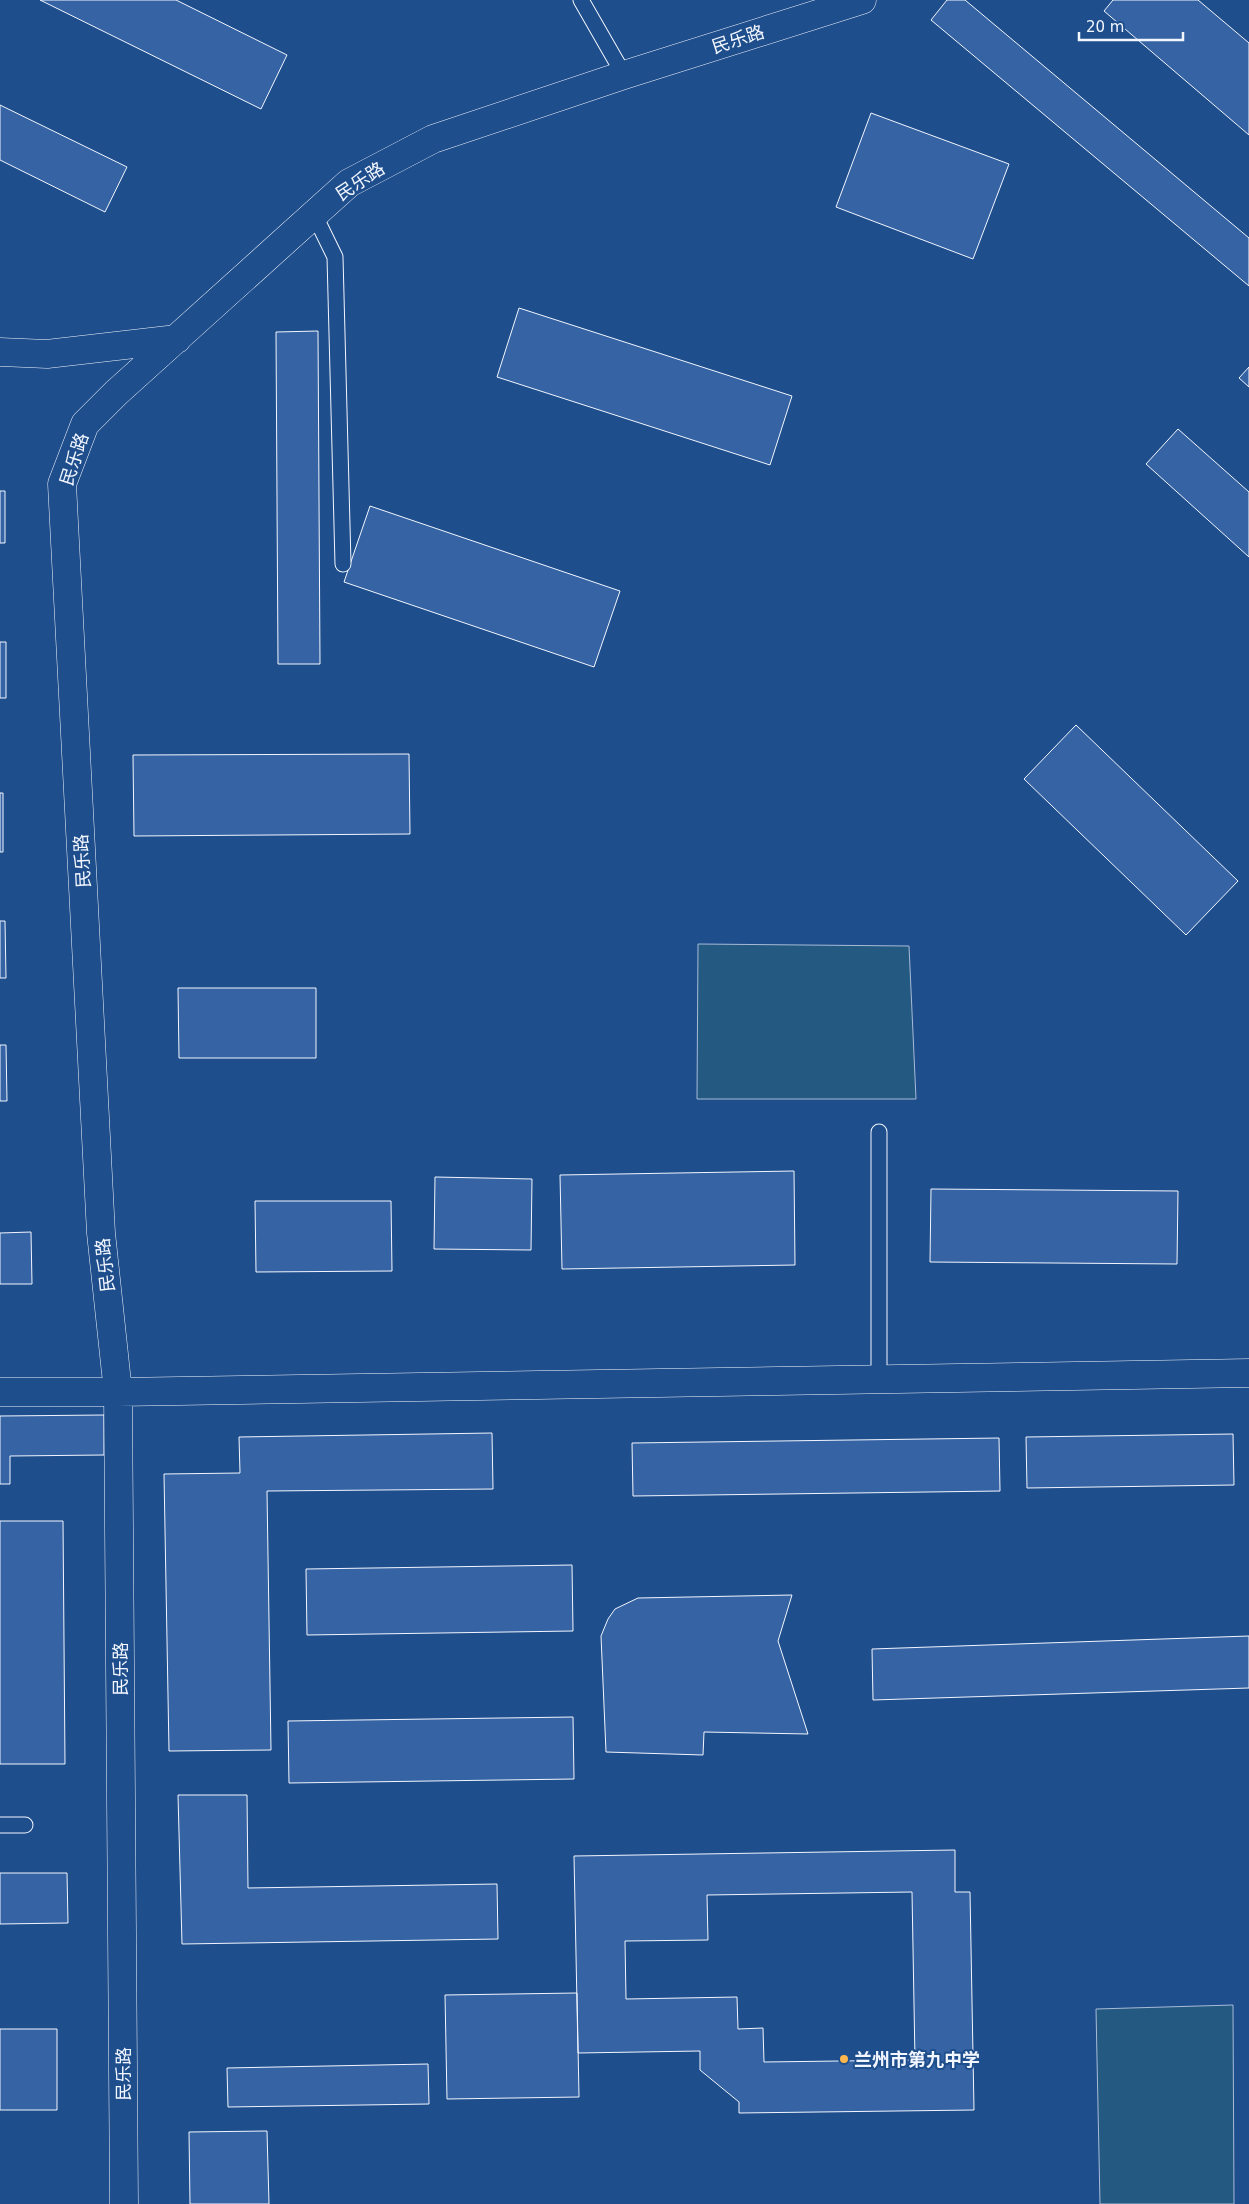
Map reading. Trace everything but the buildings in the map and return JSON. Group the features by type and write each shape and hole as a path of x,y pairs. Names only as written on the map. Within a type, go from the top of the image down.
{"street":[{"name":"民乐路","path":"124,2204 118,1392 101,1234 62,484 85,424 116,393 349,183 433,139 624,75 862,0"},
{"path":"0,352 47,354 177,339"},
{"path":"0,1392 118,1392 1249,1373"}],"lane":[{"path":"581,0 624,75"},
{"path":"314,214 335,256 343,564"},
{"path":"879,1132 879,1379"},
{"path":"0,1824 25,1825"}],"shaded area":[{"path":"698,944 909,946 916,1099 697,1099"},
{"path":"1233,2005 1234,2204 1100,2204 1096,2009"}],"place":[{"name":"兰州市第九中学","path":"844,2059"}]}
